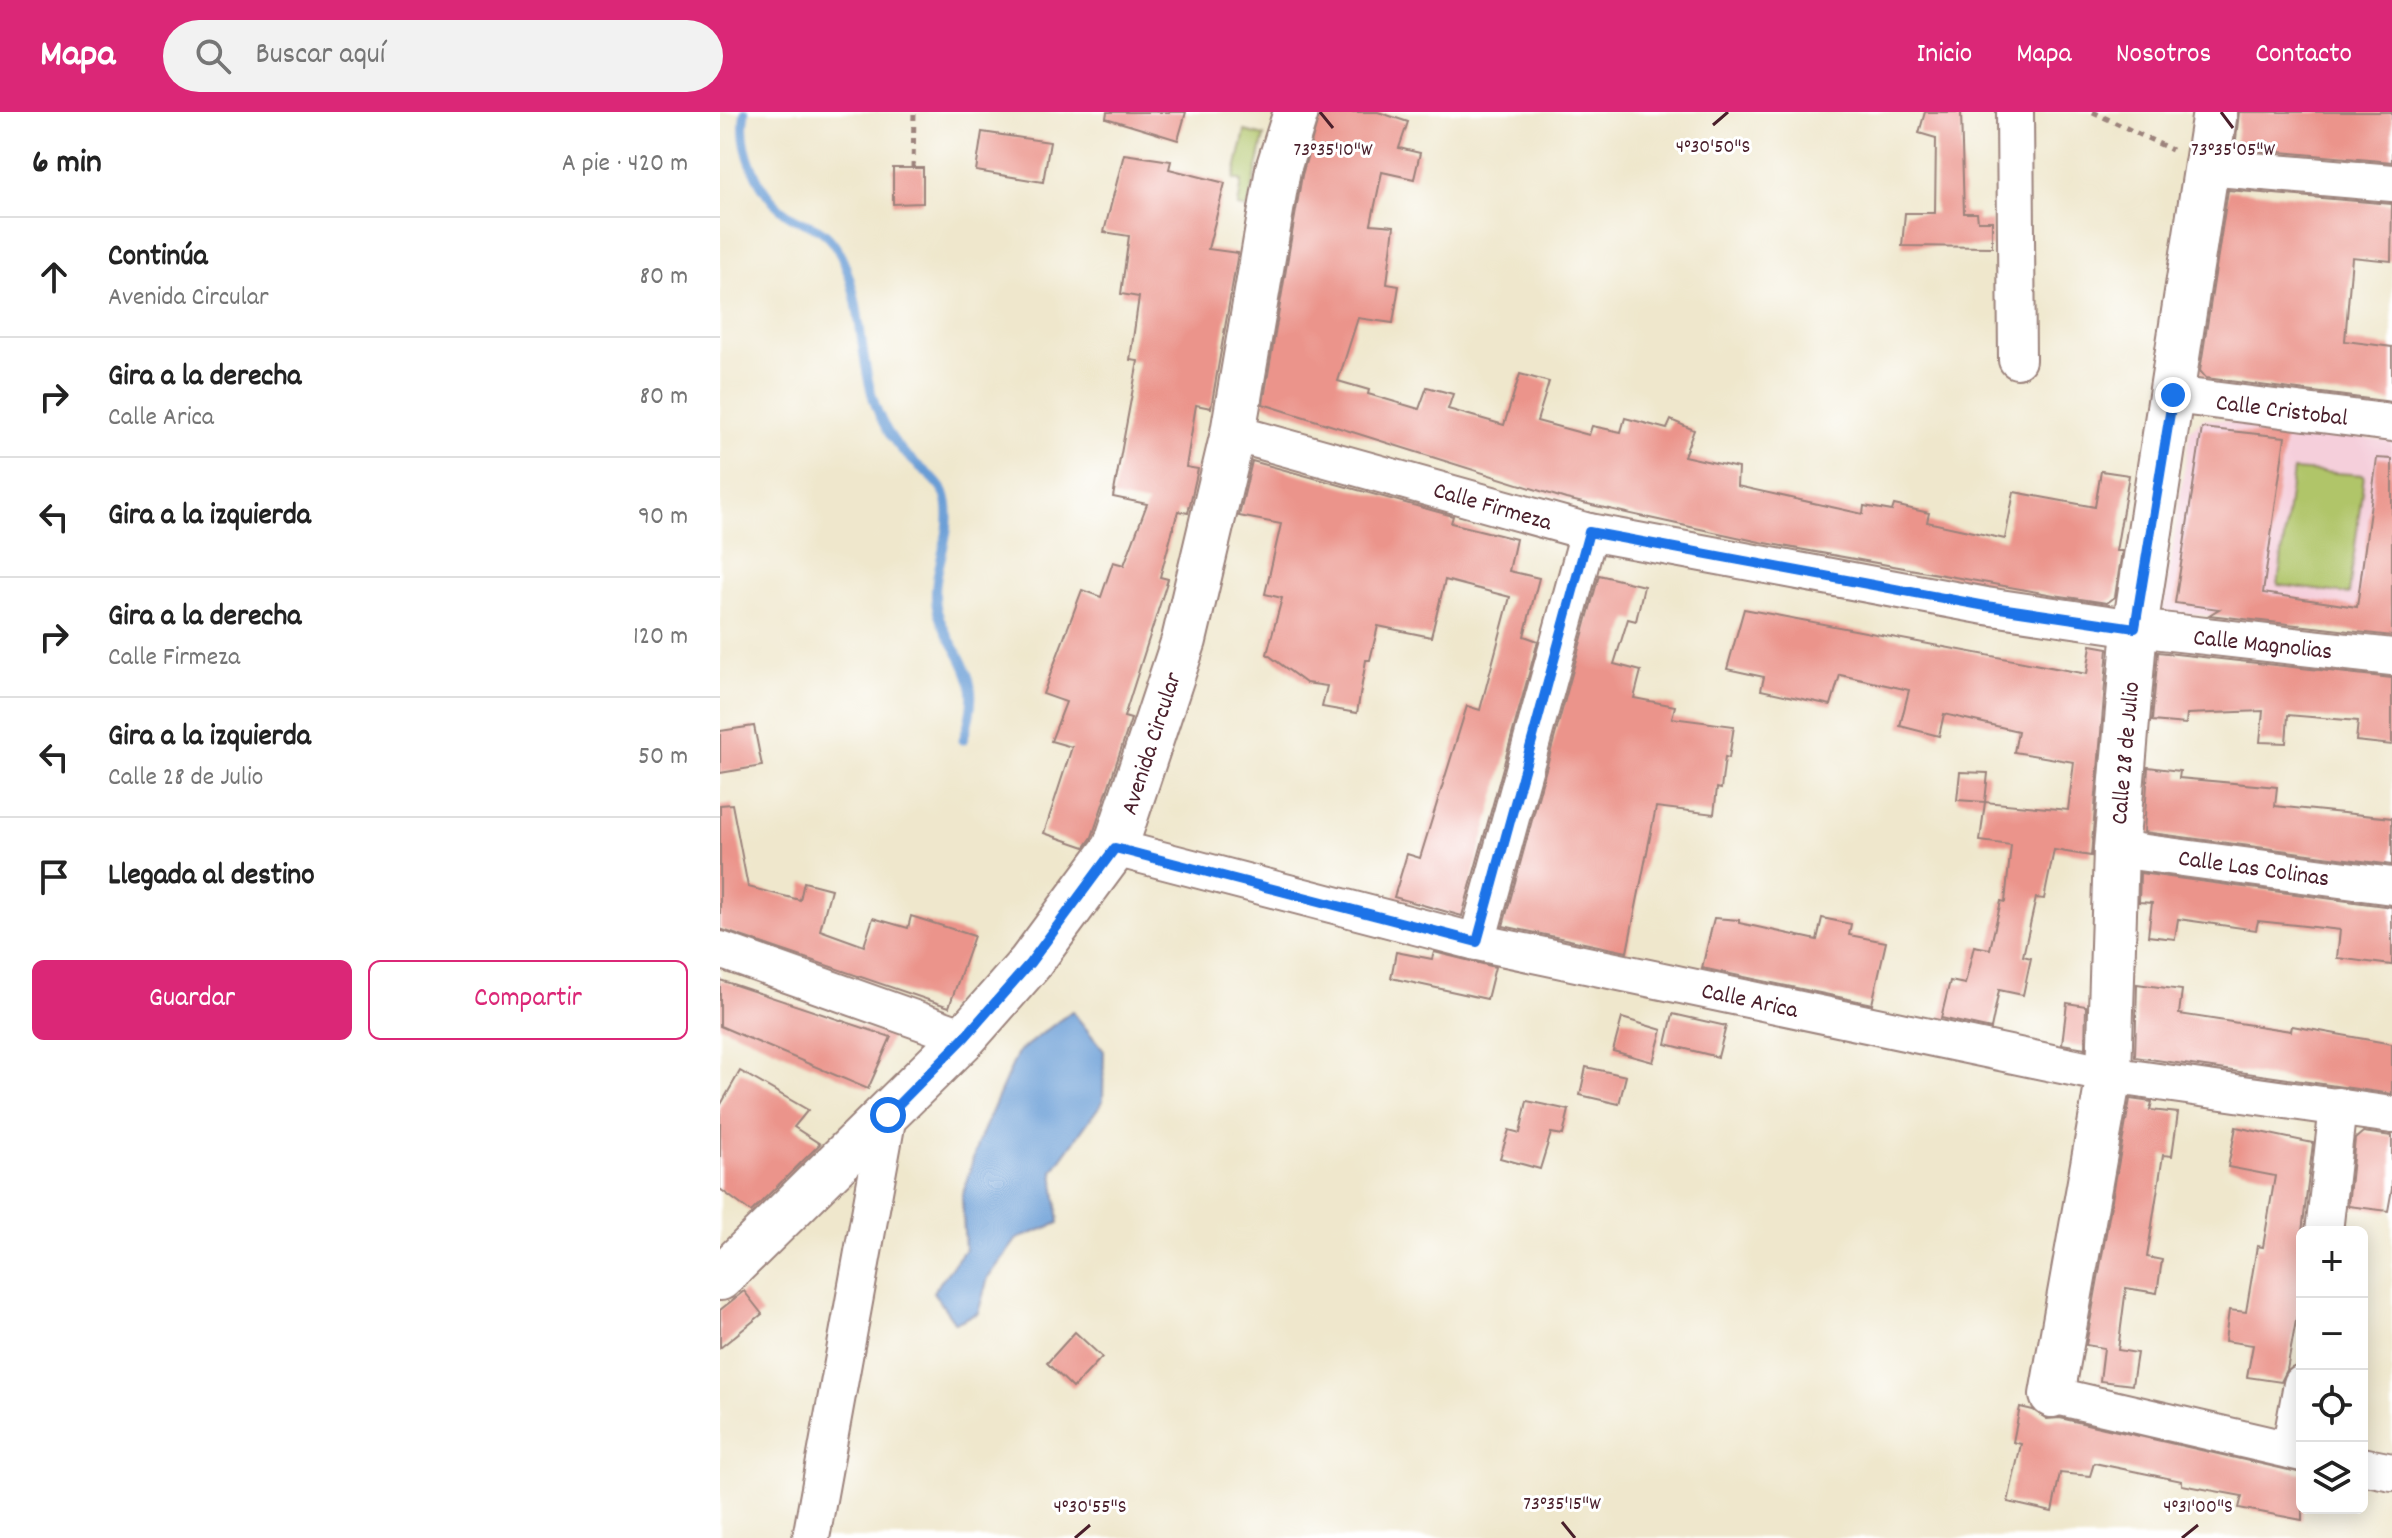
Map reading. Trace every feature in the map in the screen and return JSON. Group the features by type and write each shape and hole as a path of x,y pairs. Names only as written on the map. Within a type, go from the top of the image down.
{"street":[{"name":"Avenida Circular","path":"720,1278 965,1037 1030,963 1115,848 1184,640 1233,433 1264,236 1278,169 1296,112"},
{"path":"2015,112 2017,360"},
{"name":"Calle 28 de Julio","path":"2052,1395 2109,1075 2116,849 2135,628 2215,112"},
{"path":"2206,167 2392,183"},
{"name":"Calle Cristobal","path":"2173,395 2392,423"},
{"name":"Calle Firmeza","path":"1233,433 1589,532 1986,606 2135,628"},
{"path":"1477,942 1589,532"},
{"name":"Calle Magnolias","path":"2135,628 2392,657"},
{"name":"Calle Arica","path":"1115,848 1477,942 2109,1075 2392,1115"},
{"name":"Calle Las Colinas","path":"2116,849 2392,886"},
{"path":"720,950 965,1037"},
{"path":"2325,1226 2338,1106"},
{"path":"811,1538 888,1115"},
{"path":"2052,1395 2296,1452"},
{"path":"2368,1467 2392,1472"}],"path":[{"path":"913,168 914,112"},
{"path":"2093,112 2206,167"}],"shaded area":[{"path":"2204,418 2392,441 2392,635 2163,611 2190,430"}],"green space":[{"path":"1245,131 1264,136 1248,209 1238,207 1242,181 1234,179"},
{"path":"2293,470 2364,475 2349,594 2278,585"}],"water":[{"path":"1072,1011 1104,1051 1103,1101 1053,1171 1059,1223 1017,1239 988,1278 978,1313 955,1323 933,1292 965,1249 962,1197 977,1145 1018,1052"}],"building":[{"path":"1107,112 1186,112 1178,140 1106,118"},
{"path":"1320,112 1378,112 1408,122 1399,148 1420,153 1414,179 1382,172 1371,224 1394,226 1387,284 1399,286 1393,323 1358,318 1338,381 1369,390 1368,394 1419,409 1427,387 1453,394 1448,409 1504,425 1520,374 1549,382 1537,421 1589,435 1592,426 1621,432 1625,418 1667,429 1671,420 1694,430 1684,456 1738,468 1737,486 1863,514 1864,506 1892,511 1894,505 1929,513 1927,522 2005,539 2014,492 2095,507 2101,471 2129,475 2116,551 2122,551 2115,597 2107,603 2054,595 1760,542 1631,514 1566,499 1263,404 1302,175"},
{"path":"1925,112 1961,112 1964,213 1977,213 1978,221 1992,221 1992,247 1902,246 1905,213 1935,213 1936,138 1919,133"},
{"path":"2239,112 2392,112 2392,162 2235,148"},
{"path":"982,132 1050,142 1043,182 976,171"},
{"path":"1124,154 1171,161 1169,169 1225,183 1208,249 1238,253 1211,408 1196,405 1186,467 1198,469 1188,513 1178,511 1160,577 1168,579 1124,717 1131,719 1092,837 1085,847 1044,833 1072,747 1051,741 1066,702 1043,694 1082,590 1101,597 1113,562 1124,565 1147,504 1113,497 1138,361 1130,360 1139,297 1121,294 1129,236 1104,232"},
{"path":"893,168 923,168 923,203 893,204"},
{"path":"2228,190 2392,204 2391,261 2352,257 2345,341 2392,347 2392,402 2206,378 2200,371"},
{"path":"2202,428 2285,437 2263,593 2357,607 2377,458 2392,459 2392,636 2209,615 2219,609 2175,603"},
{"path":"1252,461 1453,516 1451,523 1516,539 1509,571 1539,578 1524,636 1538,641 1462,916 1394,897 1407,854 1420,858 1467,706 1480,710 1510,597 1445,580 1431,637 1378,626 1370,660 1366,660 1357,713 1322,707 1327,686 1306,683 1267,654 1282,598 1265,594 1281,524 1239,516"},
{"path":"1599,575 1644,586 1636,621 1628,619 1614,664 1641,671 1634,698 1675,706 1672,718 1734,726 1729,758 1725,757 1721,789 1717,788 1714,814 1656,807 1627,952 1503,926"},
{"path":"1744,609 2087,674 2091,645 2108,648 2091,856 2054,850 2044,899 2036,898 2023,956 2031,958 2023,995 1999,990 1991,1029 1941,1018 1950,981 1965,984 1974,946 1990,949 2001,901 2005,902 2011,845 1980,841 1985,802 2068,810 2074,762 2014,752 2018,731 1944,714 1939,736 1900,726 1909,690 1840,675 1831,705 1761,690 1764,677 1727,669"},
{"path":"2158,652 2392,678 2392,745 2356,741 2358,721 2288,715 2286,743 2260,742 2263,711 2187,714 2186,724 2152,721"},
{"path":"754,726 762,766 720,773 720,731"},
{"path":"2148,767 2180,771 2179,778 2277,787 2275,806 2392,818 2392,865 2144,832"},
{"path":"1960,772 1988,773 1985,802 1957,800"},
{"path":"732,804 748,887 800,900 804,882 831,889 820,930 864,946 873,918 908,928 911,916 974,936 949,1007 720,929 720,805"},
{"path":"2140,873 2392,907 2392,965 2337,958 2340,930 2258,921 2256,930 2178,919 2175,939 2148,936 2152,903 2139,902"},
{"path":"1714,918 1739,920 1739,923 1817,940 1822,918 1851,924 1849,935 1886,942 1872,1004 1702,968"},
{"path":"1396,952 1432,959 1434,952 1495,967 1487,999 1391,978"},
{"path":"720,980 891,1037 868,1089 720,1026"},
{"path":"2137,984 2182,990 2179,1014 2291,1031 2292,1026 2392,1044 2392,1094 2135,1057"},
{"path":"2067,1003 2086,1006 2085,1048 2062,1044"},
{"path":"1673,1014 1726,1026 1718,1057 1666,1044"},
{"path":"1622,1018 1662,1030 1653,1062 1613,1051"},
{"path":"1586,1067 1626,1076 1619,1104 1580,1095"},
{"path":"740,1071 808,1110 794,1127 820,1144 751,1212 720,1189 720,1106"},
{"path":"2130,1099 2152,1102 2150,1110 2178,1113 2172,1156 2163,1155 2147,1257 2162,1260 2157,1293 2126,1288 2118,1350 2137,1353 2132,1385 2100,1381 2104,1348 2086,1345"},
{"path":"1527,1101 1569,1110 1563,1135 1551,1133 1540,1169 1500,1158 1509,1130 1520,1133"},
{"path":"2236,1127 2313,1143 2303,1226 2296,1226 2296,1321 2287,1370 2281,1382 2247,1377 2253,1345 2225,1341 2229,1310 2246,1312 2257,1246 2263,1247 2275,1176 2228,1167"},
{"path":"2363,1132 2392,1136 2392,1189 2388,1211 2348,1206 2355,1139"},
{"path":"744,1291 762,1314 720,1348 720,1310"},
{"path":"1075,1332 1102,1357 1073,1388 1047,1363"},
{"path":"2020,1407 2033,1410 2047,1419 2060,1418 2296,1472 2296,1514 2302,1514 2302,1520 2239,1508 2242,1496 2094,1463 2090,1476 2060,1473 2052,1512 2008,1502 2021,1444 2013,1442"}],"waterway":[{"path":"745,112 745,140 759,182 787,214 825,234 836,247 846,268 858,312 868,380 883,423 900,448 933,479 945,496 947,528 937,578 936,604 942,624 969,679 972,701 963,740"}],"route":[{"path":"888,1115 965,1037 1030,963 1115,848 1477,942 1589,532 1986,606 2135,628 2173,395"}]}
